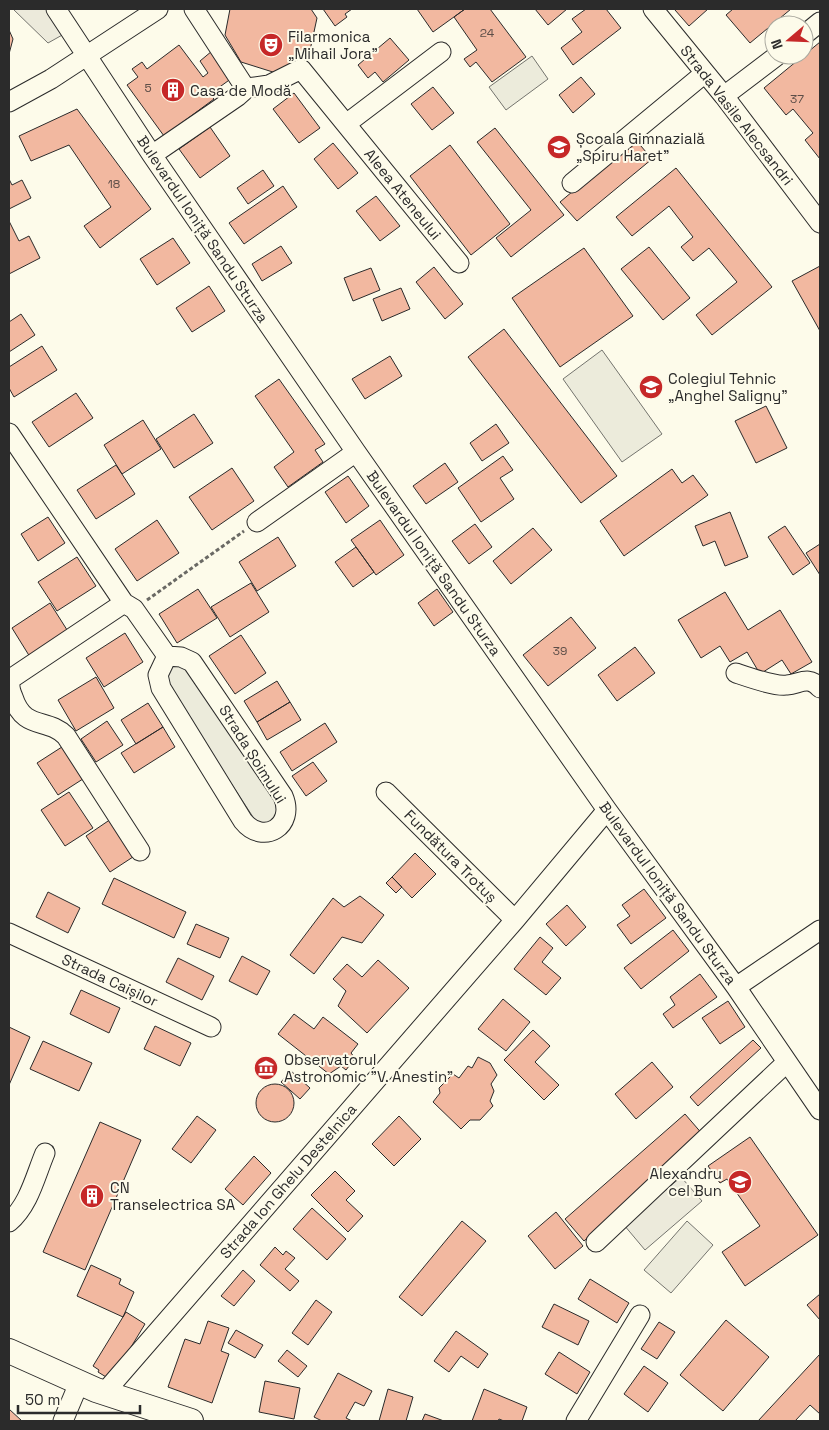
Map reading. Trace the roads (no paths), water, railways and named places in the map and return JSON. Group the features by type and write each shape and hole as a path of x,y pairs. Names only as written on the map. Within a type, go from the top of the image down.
{"main road":[{"path":"9,1351 79,1383 191,1421"}],"street":[{"name":"Bulevardul Ioniță Sandu Sturza","path":"56,9 152,155 356,452 608,810 736,987 820,1110"},
{"path":"9,102 51,79 158,9"},
{"path":"194,9 246,89"},
{"name":"Strada Vasile Alecsandri","path":"653,9 724,96 820,223"},
{"path":"346,124 442,52"},
{"path":"724,96 765,65"},
{"name":"Aleea Ateneului","path":"152,155 246,89 269,85 301,69 459,264"},
{"path":"572,183 705,73"},
{"path":"9,433 129,606 167,656"},
{"path":"257,522 356,452"},
{"path":"129,606 12,678 10,687 14,702 25,717 59,730 66,736 140,851"},
{"name":"Strada Șoimului","path":"167,656 181,657 192,662 283,796 287,812 285,820 274,830 260,832 248,827 243,821 162,688 158,675 167,656"},
{"path":"736,673 779,685 788,686 800,681 812,682 820,688"},
{"name":"Fundătura Trotuș","path":"386,792 515,920"},
{"name":"Strada Ion Ghelu Destelnica","path":"105,1392 515,920 608,810"},
{"path":"736,987 820,930"},
{"name":"Strada Caișilor","path":"9,933 211,1027"},
{"path":"596,1242 786,1062"},
{"path":"9,1222 26,1202 45,1153"},
{"path":"576,1421 640,1315"},
{"path":"62,1421 79,1383"}],"place":[{"name":"Filarmonica „Mihail Jora”","path":"271,45"},
{"name":"Casa de Modă","path":"173,90"},
{"name":"Școala Gimnazială „Spiru Haret”","path":"559,147"},
{"name":"Colegiul Tehnic „Anghel Saligny”","path":"651,387"},
{"name":"Observatorul Astronomic \"V. Anestin\"","path":"266,1068"},
{"name":"Alexandru cel Bun","path":"740,1182"},
{"name":"CN Transelectrica SA","path":"92,1196"}]}
